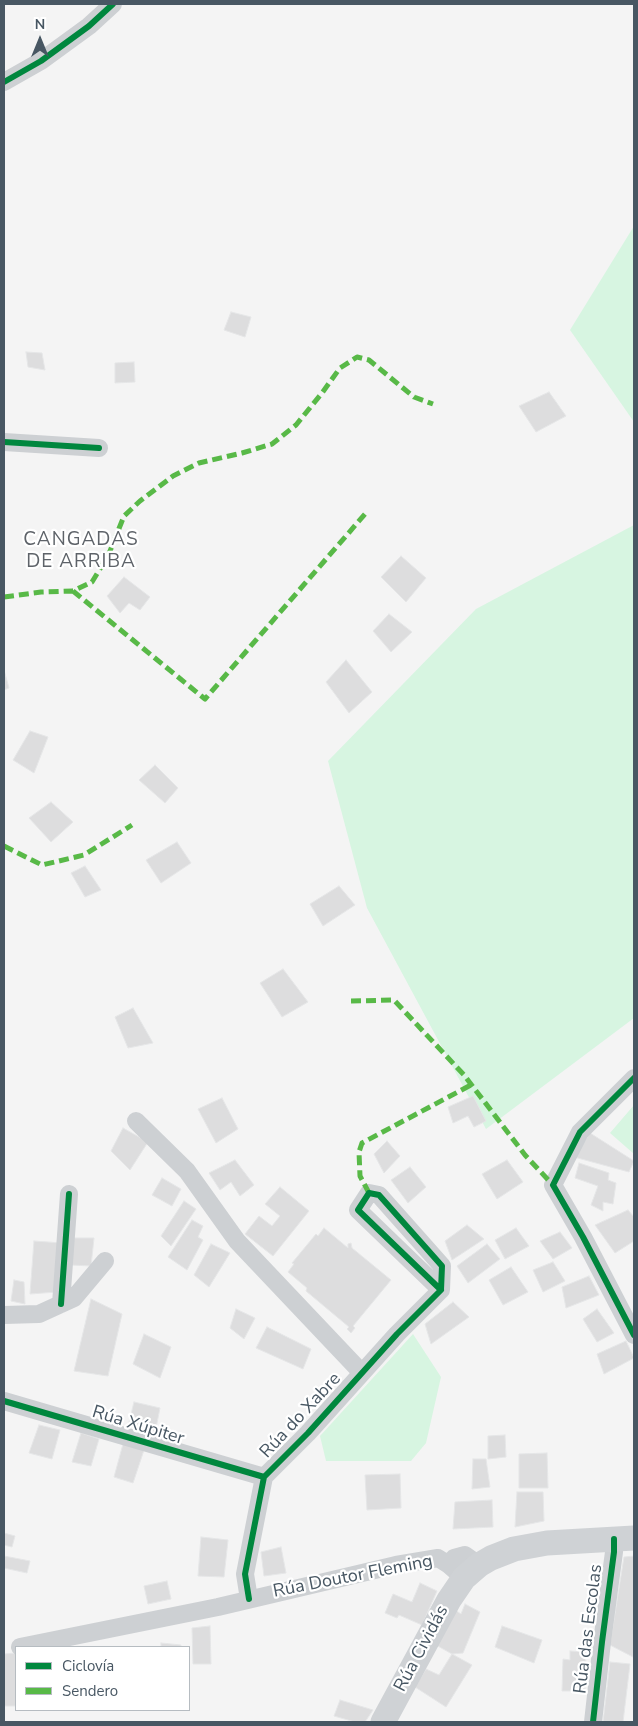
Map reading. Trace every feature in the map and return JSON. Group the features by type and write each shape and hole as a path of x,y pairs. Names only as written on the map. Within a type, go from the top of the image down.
{"main road":[{"path":"464,1569 514,1549 547,1543 624,1538"},
{"name":"Rúa Cividás","path":"382,1722 464,1569"}],"street":[{"path":"4,82 41,62 89,26 113,4"},
{"path":"4,442 99,448"},
{"path":"634,1078 580,1132 553,1185 583,1237 634,1334"},
{"name":"Rúa do Xabre","path":"136,1121 187,1171 237,1241 362,1373 264,1478 245,1574 249,1598"},
{"path":"362,1373 397,1334 441,1290 442,1266 378,1195 369,1193 358,1210 441,1290"},
{"path":"61,1304 69,1194"},
{"path":"4,1314 39,1314 74,1298 105,1260"},
{"name":"Rúa Xúpiter","path":"4,1401 264,1478"},
{"name":"Rúa das Escolas","path":"593,1722 614,1552 624,1538"},
{"name":"Rúa Doutor Fleming","path":"28,1646 208,1608 396,1565 438,1558 464,1569"}],"green space":[{"path":"634,226 634,422 570,330"},
{"path":"634,525 634,1018 486,1129 367,908 328,761 476,609"},
{"path":"634,1105 634,1154 610,1133"},
{"path":"413,1334 441,1377 426,1443 411,1461 326,1461 320,1436"}],"building":[{"path":"231,312 251,317 245,337 224,330"},
{"path":"26,352 42,353 45,370 28,367"},
{"path":"134,362 135,382 115,383 115,363"},
{"path":"549,392 566,416 536,432 519,406"},
{"path":"401,556 426,578 406,602 381,577"},
{"path":"124,577 150,597 140,610 129,603 120,613 107,596"},
{"path":"389,614 412,632 391,652 373,631"},
{"path":"346,660 372,692 349,713 326,682"},
{"path":"4,670 9,688 4,690"},
{"path":"30,731 48,737 34,773 13,760"},
{"path":"155,765 178,788 165,803 139,780"},
{"path":"51,802 73,822 51,842 29,818"},
{"path":"177,842 191,863 161,883 146,860"},
{"path":"85,866 101,890 85,897 71,873"},
{"path":"339,886 355,905 323,926 310,904"},
{"path":"283,969 308,1002 282,1017 260,983"},
{"path":"133,1008 153,1043 128,1048 115,1017"},
{"path":"473,1096 486,1121 474,1127 468,1116 453,1123 448,1107"},
{"path":"222,1098 238,1129 216,1143 198,1109"},
{"path":"123,1128 148,1142 130,1170 111,1151"},
{"path":"590,1133 634,1161 629,1172 574,1157"},
{"path":"387,1141 400,1156 384,1173 374,1154"},
{"path":"235,1160 254,1185 240,1196 231,1182 220,1190 209,1173"},
{"path":"507,1160 523,1182 497,1199 482,1174"},
{"path":"579,1163 609,1173 608,1180 616,1183 613,1204 603,1202 603,1211 591,1205 598,1186 575,1178"},
{"path":"410,1167 426,1187 408,1203 391,1180"},
{"path":"162,1178 181,1189 172,1206 152,1195"},
{"path":"280,1187 309,1211 273,1256 245,1234 259,1216 272,1226 280,1216 265,1204"},
{"path":"184,1201 196,1209 171,1246 161,1236"},
{"path":"628,1210 634,1217 634,1241 615,1253 595,1225"},
{"path":"192,1220 203,1226 198,1237 203,1240 187,1270 168,1257"},
{"path":"467,1225 484,1239 452,1260 445,1241"},
{"path":"324,1228 348,1248 348,1244 351,1243 352,1248 391,1280 353,1326 355,1328 351,1333 347,1329 349,1327 306,1291 307,1288 288,1272 294,1264 292,1263 316,1234 318,1236"},
{"path":"516,1228 529,1246 505,1259 495,1240"},
{"path":"560,1232 572,1248 553,1259 540,1241"},
{"path":"72,1238 94,1238 91,1266 71,1265"},
{"path":"34,1241 62,1243 57,1292 30,1294"},
{"path":"211,1244 230,1253 209,1287 194,1275"},
{"path":"487,1244 500,1259 468,1283 457,1266"},
{"path":"553,1262 565,1281 543,1292 533,1270"},
{"path":"511,1267 528,1292 503,1305 489,1280"},
{"path":"589,1276 599,1295 566,1308 562,1287"},
{"path":"14,1280 24,1282 25,1304 11,1301"},
{"path":"91,1299 122,1314 108,1376 74,1371"},
{"path":"453,1302 469,1317 431,1344 425,1324"},
{"path":"236,1309 255,1318 244,1339 230,1328"},
{"path":"597,1309 614,1333 597,1342 583,1319"},
{"path":"267,1327 311,1349 303,1369 256,1348"},
{"path":"144,1334 171,1347 160,1378 133,1364"},
{"path":"626,1341 634,1358 604,1374 597,1354"},
{"path":"134,1402 160,1408 155,1433 128,1426"},
{"path":"39,1425 60,1430 52,1459 29,1453"},
{"path":"81,1433 99,1439 91,1466 72,1462"},
{"path":"505,1435 506,1457 488,1459 488,1436"},
{"path":"123,1444 144,1450 133,1483 114,1477"},
{"path":"547,1453 548,1488 519,1488 519,1454"},
{"path":"473,1459 486,1459 490,1487 472,1489"},
{"path":"400,1474 401,1508 367,1510 365,1475"},
{"path":"517,1492 543,1492 544,1521 515,1527"},
{"path":"492,1500 493,1527 453,1529 455,1502"},
{"path":"4,1533 15,1536 12,1547 4,1545"},
{"path":"201,1537 228,1540 224,1577 198,1576"},
{"path":"281,1547 286,1573 264,1576 261,1552"},
{"path":"4,1556 30,1561 27,1573 4,1568"},
{"path":"634,1556 633,1657 610,1645 624,1557"},
{"path":"167,1581 171,1599 148,1604 144,1586"},
{"path":"420,1583 437,1591 422,1625 399,1615 397,1618 385,1613 393,1594 412,1602"},
{"path":"465,1604 480,1612 463,1653 452,1654 436,1645 455,1610 461,1614"},
{"path":"210,1626 211,1664 193,1664 192,1628"},
{"path":"502,1626 542,1640 534,1663 495,1647"},
{"path":"161,1643 181,1645 181,1646 161,1646"},
{"path":"570,1651 586,1652 585,1691 562,1691 563,1659 570,1660"},
{"path":"15,1653 15,1706 4,1706 4,1654"},
{"path":"452,1654 472,1665 446,1707 415,1687 426,1669 439,1675"},
{"path":"610,1662 630,1664 623,1722 603,1722"},
{"path":"340,1700 373,1710 365,1722 355,1722 334,1716"}],"marked path":[{"path":"4,597 41,592 73,591 92,582 108,556 124,516 140,501 173,476 199,463 272,444 296,425 340,368 357,357 369,360 414,397 433,404"},
{"path":"73,591 205,699 365,514"},
{"path":"4,846 42,865 84,855 132,825"},
{"path":"351,1001 394,1000 464,1075 525,1155 553,1185"},
{"path":"369,1193 360,1176 359,1152 362,1143 471,1085"}],"cycle path":[{"path":"4,82 41,61 89,26 113,4"},
{"path":"4,442 99,448"},
{"path":"634,1078 580,1132 553,1185 583,1237 634,1335"},
{"path":"249,1599 245,1574 264,1477 308,1433 397,1334 441,1290 442,1266 379,1195 369,1193 358,1210 441,1290"},
{"path":"61,1304 69,1194"},
{"path":"4,1401 264,1477"},
{"path":"593,1722 614,1539"}],"district":[{"name":"CANGADAS DE ARRIBA","path":"81,551"}]}
